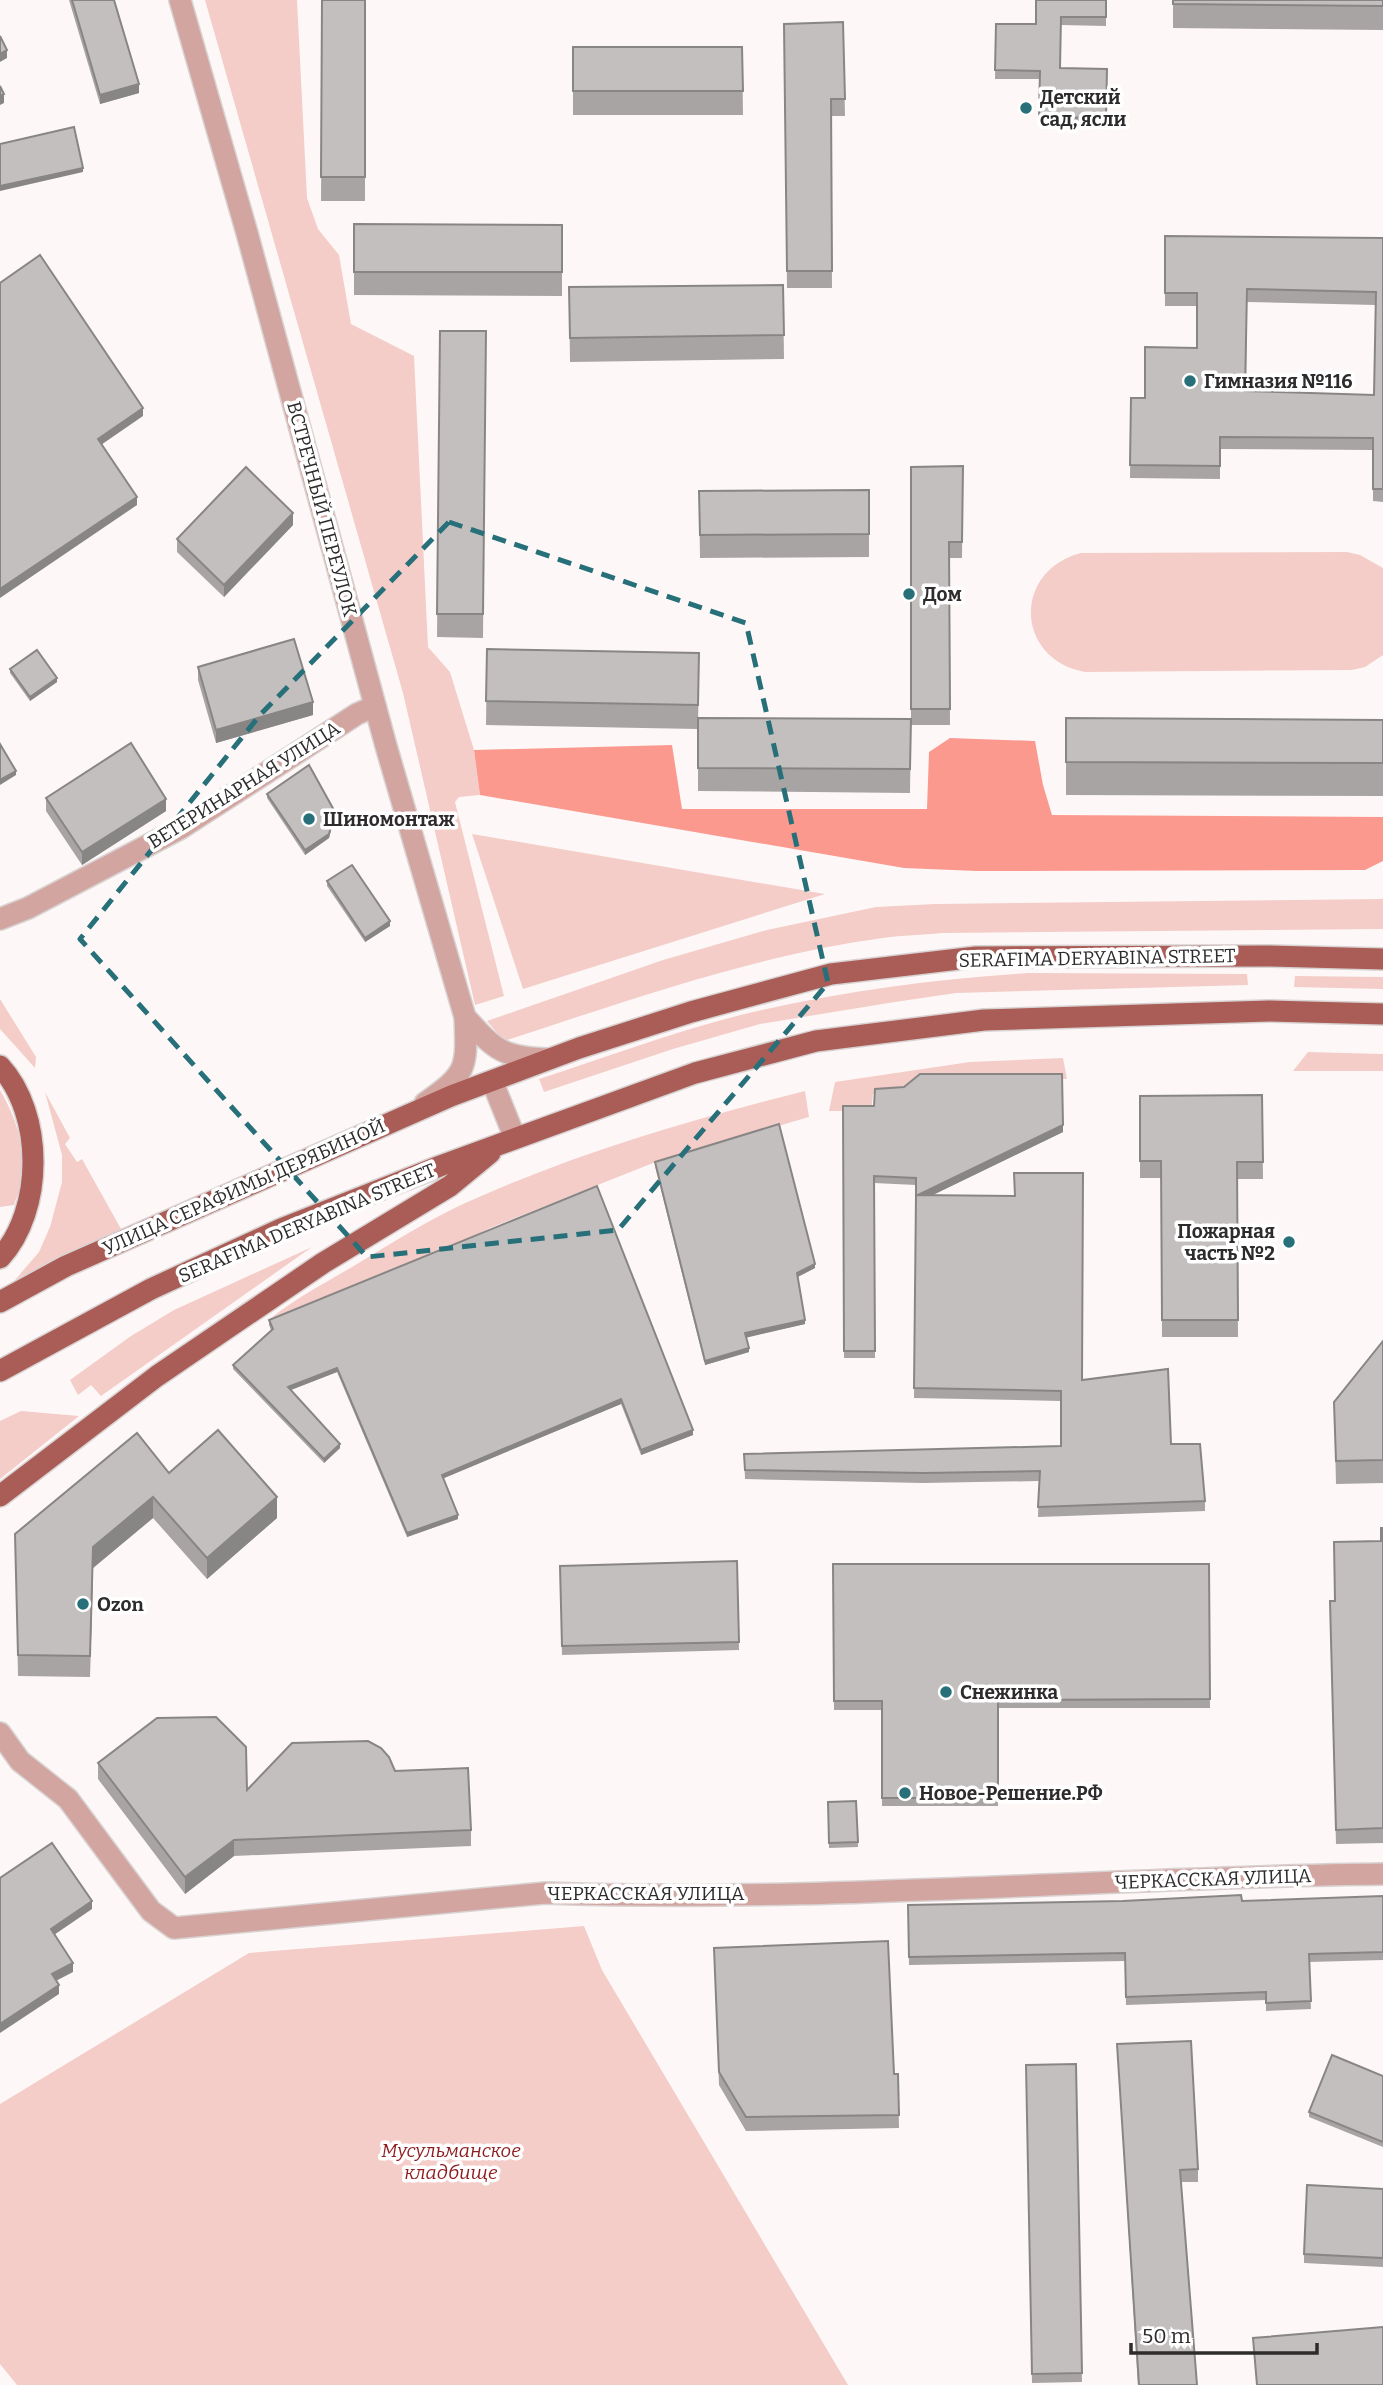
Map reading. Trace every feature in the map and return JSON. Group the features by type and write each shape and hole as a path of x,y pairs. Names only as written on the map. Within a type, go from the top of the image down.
{"main road":[{"name":"SERAFIMA DERYABINA STREET","path":"492,1081 549,1059 691,1012 831,974 976,957 1269,956 1383,959"},
{"name":"SERAFIMA DERYABINA STREET","path":"0,1371 151,1289 281,1229 510,1139 695,1073 816,1041 984,1020 1269,1012 1383,1014"},
{"path":"0,1066 18,1090 29,1125 33,1173 28,1207 19,1232 0,1258"},
{"name":"УЛИЦА СЕРАФИМЫ ДЕРЯБИНОЙ","path":"0,1302 66,1266 411,1113 492,1081"},
{"path":"0,1496 157,1376 323,1263 450,1186 510,1139"}],"street":[{"name":"ВСТРЕЧНЫЙ ПЕРЕУЛОК","path":"180,0 254,260 375,706 465,1017 467,1056 457,1078 411,1113"},
{"name":"ВЕТЕРИНАРНАЯ УЛИЦА","path":"0,919 28,908 181,828 357,714 375,706"},
{"name":"ВСТРЕЧНЫЙ ПЕРЕУЛОК","path":"465,1017 490,1044 505,1054 521,1059 549,1059"},
{"path":"492,1081 510,1139"},
{"name":"ЧЕРКАССКАЯ УЛИЦА","path":"0,1733 20,1761 68,1800 151,1911 174,1928 545,1892 605,1895 889,1892 1383,1874"}],"highlighted area":[{"path":"449,522 746,623 828,983 618,1230 367,1257 80,939 260,715"}],"green space":[{"path":"205,0 297,0 307,198 318,229 339,255 351,324 414,356 428,647 450,672 474,750 480,795 459,797 455,802 504,996 475,1005 403,693"},
{"path":"1347,552 1360,555 1383,568 1383,655 1365,667 1352,670 1085,672 1062,664 1045,650 1035,633 1031,614 1033,595 1043,577 1058,563 1081,553"},
{"path":"472,834 825,894 523,989"},
{"path":"1383,899 1383,929 942,933 898,936 835,946 739,968 644,995 504,1041 487,1021 663,960 767,930 876,907"},
{"path":"1028,973 1247,974 1248,985 956,993 760,1024 673,1049 544,1092 539,1079 699,1026 753,1012 890,987"},
{"path":"1295,976 1383,977 1383,989 1294,987"},
{"path":"0,999 36,1057 35,1068 0,1029"},
{"path":"1308,1052 1383,1054 1383,1071 1293,1071"},
{"path":"1063,1058 1067,1079 984,1079 873,1094 871,1111 829,1111 835,1082 970,1062"},
{"path":"0,1090 18,1132 23,1165 22,1180 14,1205 0,1207"},
{"path":"805,1091 809,1117 653,1163 490,1228 454,1246 324,1299 271,1318 300,1297 421,1226 504,1186 631,1140"},
{"path":"45,1092 70,1138 65,1144 77,1162 82,1159 121,1229 15,1280 39,1252 50,1227 62,1182 62,1155"},
{"path":"312,1247 101,1396 91,1385 78,1395 70,1380 131,1336 174,1310"},
{"path":"21,1411 79,1416 0,1479 0,1421"},
{"name":"Мусульманское кладбище","path":"584,1926 602,1970 848,2385 17,2385 0,2364 0,2104 249,1953"}],"shaded area":[{"path":"950,738 1035,741 1052,815 1383,817 1383,861 1365,870 977,871 904,868 480,795 474,750 672,745 682,809 927,809 929,752"}],"building":[{"path":"72,0 114,0 139,84 100,95"},
{"path":"322,0 365,0 365,177 321,177"},
{"path":"1036,0 1106,0 1106,17 1061,17 1060,68 1107,69 1106,118 1039,117 1040,71 995,70 996,24 1036,24"},
{"path":"1173,0 1383,0 1383,6 1173,4"},
{"path":"843,22 845,99 831,99 832,271 787,271 784,24"},
{"path":"0,36 7,50 0,54"},
{"path":"573,47 742,47 743,91 573,91"},
{"path":"74,127 83,168 0,186 0,144"},
{"path":"354,224 562,225 562,272 354,272"},
{"path":"1165,236 1383,238 1383,489 1373,489 1373,438 1220,437 1220,466 1130,465 1131,398 1145,398 1145,347 1197,348 1197,293 1165,293","holes":["1247,289 1376,292 1374,395 1245,391"]},
{"path":"40,255 143,408 98,439 137,497 0,589 0,283"},
{"path":"783,285 784,335 570,338 569,287"},
{"path":"440,331 486,331 483,614 437,614"},
{"path":"963,466 962,542 949,542 950,709 911,709 911,467"},
{"path":"246,467 293,513 224,585 177,539"},
{"path":"869,490 869,534 700,535 699,491"},
{"path":"294,639 313,702 216,730 198,667"},
{"path":"487,649 699,653 698,705 486,701"},
{"path":"37,650 57,678 30,697 10,669"},
{"path":"698,718 911,719 910,769 698,768"},
{"path":"1066,718 1383,720 1383,763 1066,762"},
{"path":"131,743 166,799 82,852 46,798"},
{"path":"0,744 16,771 0,780"},
{"path":"309,765 335,812 329,834 305,850 267,794"},
{"path":"352,865 390,921 365,938 327,881"},
{"path":"920,1074 1062,1074 1063,1125 918,1195 916,1178 874,1176 875,1351 844,1351 843,1106 874,1106 875,1089 904,1087"},
{"path":"1262,1095 1263,1162 1237,1162 1238,1320 1162,1320 1161,1161 1140,1161 1140,1096"},
{"path":"779,1124 815,1264 797,1273 805,1320 745,1333 749,1348 705,1361 655,1162"},
{"path":"1014,1173 1083,1173 1082,1380 1168,1369 1171,1444 1200,1444 1205,1501 1038,1507 1040,1471 923,1473 745,1470 744,1454 1061,1446 1061,1391 914,1388 916,1195 1015,1196"},
{"path":"597,1186 693,1430 641,1450 621,1399 442,1475 458,1515 407,1533 337,1368 288,1387 340,1444 324,1459 233,1365 273,1329 269,1320"},
{"path":"1383,1341 1383,1460 1336,1461 1334,1402"},
{"path":"218,1430 277,1497 207,1558 153,1497 93,1547 90,1656 18,1655 15,1534 137,1433 169,1473"},
{"path":"1381,1528 1383,1828 1336,1830 1330,1601 1335,1601 1334,1542 1381,1541"},
{"path":"737,1561 739,1642 562,1646 560,1566"},
{"path":"833,1564 1209,1564 1210,1699 998,1700 998,1798 882,1798 882,1701 834,1701"},
{"path":"216,1717 246,1747 247,1790 292,1743 368,1741 381,1748 389,1757 395,1771 468,1768 471,1830 234,1840 185,1877 98,1763 157,1718"},
{"path":"856,1801 858,1842 829,1843 828,1802"},
{"path":"52,1843 92,1901 51,1929 73,1963 52,1974 59,1985 0,2024 0,1878"},
{"path":"1241,1895 1242,1901 1383,1896 1383,1952 1309,1954 1311,2001 1266,2003 1266,1992 1126,1997 1125,1953 909,1957 908,1905 1123,1901"},
{"path":"888,1941 894,2074 898,2074 899,2115 746,2117 719,2072 714,1948"},
{"path":"1191,2041 1198,2169 1180,2170 1197,2385 1139,2385 1117,2044"},
{"path":"1332,2055 1383,2076 1383,2142 1309,2112"},
{"path":"1076,2064 1082,2373 1032,2374 1026,2065"},
{"path":"1307,2185 1383,2189 1383,2258 1304,2254"},
{"path":"1383,2327 1383,2385 1257,2385 1253,2338"}],"place":[{"name":"Детский сад, ясли","path":"1026,108"},
{"name":"Гимназия №116","path":"1190,381"},
{"name":"Дом","path":"909,594"},
{"name":"Шиномонтаж","path":"309,819"},
{"name":"Пожарная часть №2","path":"1289,1242"},
{"name":"Ozon","path":"83,1604"},
{"name":"Снежинка","path":"946,1692"},
{"name":"Новое-Решение.РФ","path":"905,1793"}]}
